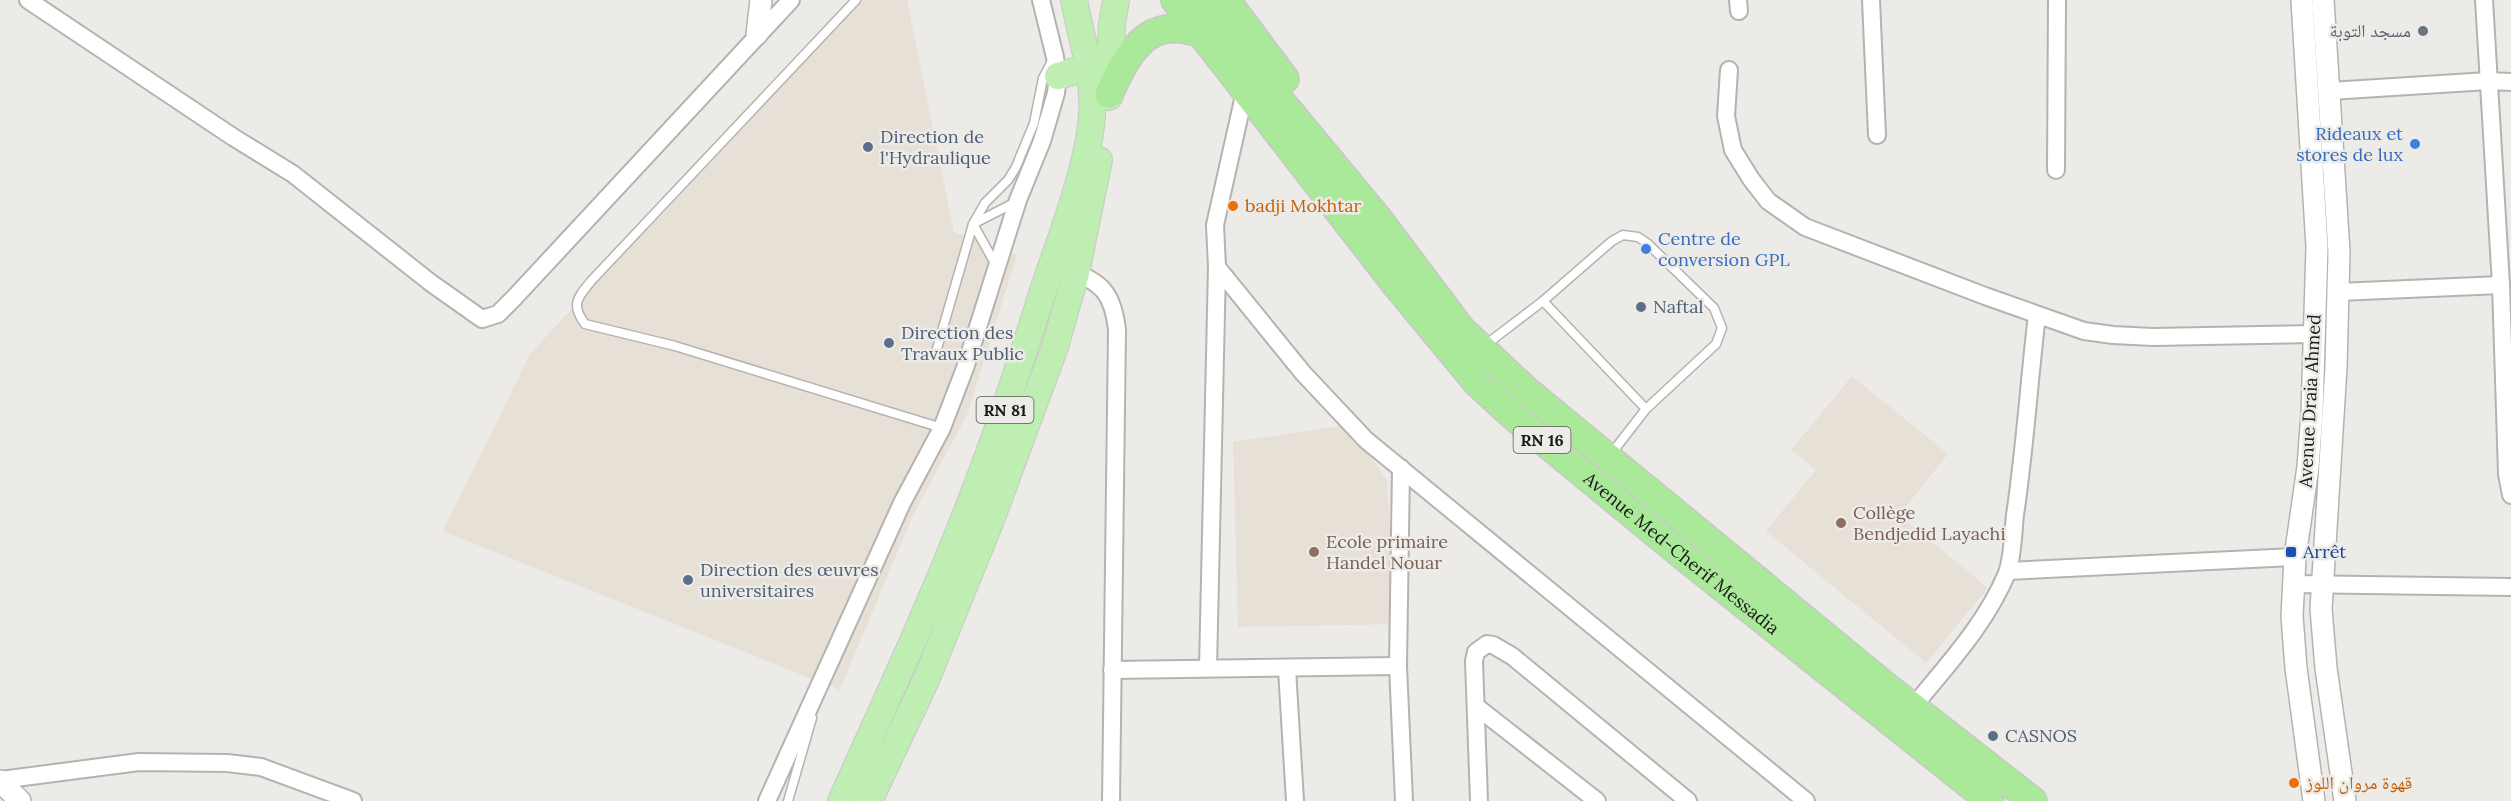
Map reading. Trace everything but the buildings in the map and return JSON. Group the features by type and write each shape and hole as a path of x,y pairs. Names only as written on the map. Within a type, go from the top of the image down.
{"highway":[{"name":"Avenue Med-Cherif Messadia","path":"1175,0 1396,285 1477,383 1513,416 1683,556 1990,801"},
{"name":"RN 16","path":"1202,0 1254,69 1377,217"},
{"path":"1226,0 1334,145 1377,217"},
{"path":"1109,94 1124,62 1143,39 1155,32 1172,27 1188,28 1202,34"},
{"name":"Avenue Med-Cherif Messadia","path":"1377,217 1462,330 1526,390 1913,707 2033,801"}],"main road":[{"name":"RN 81","path":"841,801 942,571 979,480 1052,265 1092,116 1089,67 1074,0"},
{"name":"RN 81","path":"869,801 926,680 991,520 1054,348 1076,273 1102,145 1109,94 1112,24 1116,0"},
{"path":"1056,66 1089,67"}],"street":[{"path":"28,0 293,174 431,283 482,319 498,314 514,298 791,0"},
{"path":"757,34 761,0"},
{"path":"766,801 902,502 942,428 965,368 1018,200 1051,113 1056,66 1041,0"},
{"path":"1870,0 1877,135"},
{"path":"2056,170 2057,0"},
{"name":"Avenue Draia Ahmed","path":"2302,0 2317,247 2308,467 2292,584 2293,640 2314,801"},
{"name":"Avenue Draia Ahmed","path":"2323,0 2339,252 2329,474 2321,585 2326,668 2344,801"},
{"path":"2484,0 2501,285 2507,474 2511,495"},
{"path":"1729,70 1726,116 1733,150 1750,179 1768,201 1805,227 2084,331 2113,335 2315,334"},
{"path":"2330,91 2488,81 2511,82"},
{"path":"1208,669 1217,267 1215,225 1245,91"},
{"path":"1052,265 1076,273 1101,287 1110,298 1118,330 1111,801"},
{"path":"1217,267 1303,373 1366,440 1806,801"},
{"path":"2338,292 2501,285"},
{"path":"1913,707 1970,636 1992,604 2008,571 2021,474 2025,408 2037,315"},
{"path":"1401,468 1398,666 1404,801"},
{"path":"2008,571 2295,557"},
{"path":"2292,584 2511,587"},
{"path":"1479,801 1476,652 1487,644 1493,645 1529,669 1688,801"},
{"path":"1112,670 1398,666"},
{"path":"1287,669 1295,801"},
{"path":"1478,707 1597,801"},
{"path":"0,780 139,762 227,763 261,767 353,801"},
{"path":"0,780 20,801"}],"lane":[{"path":"856,0 592,280 579,296 576,308 585,324 599,329 675,346 942,428"},
{"path":"936,352 973,224 985,203 1008,180 1016,167 1034,123 1043,78 1056,66"},
{"path":"973,224 1006,209 1018,200"},
{"path":"973,224 997,267"},
{"path":"1480,349 1543,301 1612,241 1623,235 1638,237 1647,243 1714,308 1722,328 1716,344 1646,409 1609,457"},
{"path":"1543,301 1646,409"},
{"path":"788,801 826,669"}],"shaded area":[{"path":"855,0 907,0 954,232 1017,255 967,415 912,517 840,690 443,531 530,354"},
{"name":"Collège Bendjedid Layachi","path":"1852,376 1948,454 1899,515 1988,588 1926,663 1766,531 1816,470 1791,450"},
{"name":"Ecole primaire Handel Nouar","path":"1348,425 1387,480 1396,624 1238,627 1233,442"}],"place":[{"name":"مسجد التوبة","path":"2423,31"},
{"name":"Rideaux et stores de lux","path":"2415,144"},
{"name":"Direction de l'Hydraulique","path":"868,147"},
{"name":"badji Mokhtar","path":"1233,206"},
{"name":"Centre de conversion GPL","path":"1646,249"},
{"name":"Naftal","path":"1641,307"},
{"name":"Direction des Travaux Public","path":"889,343"},
{"name":"Collège Bendjedid Layachi","path":"1841,523"},
{"name":"Ecole primaire Handel Nouar","path":"1314,552"},
{"name":"Arrêt","path":"2291,552"},
{"name":"Direction des œuvres universitaires","path":"688,580"},
{"name":"CASNOS","path":"1993,736"},
{"name":"قهوة مروان اللوز","path":"2294,783"}]}
